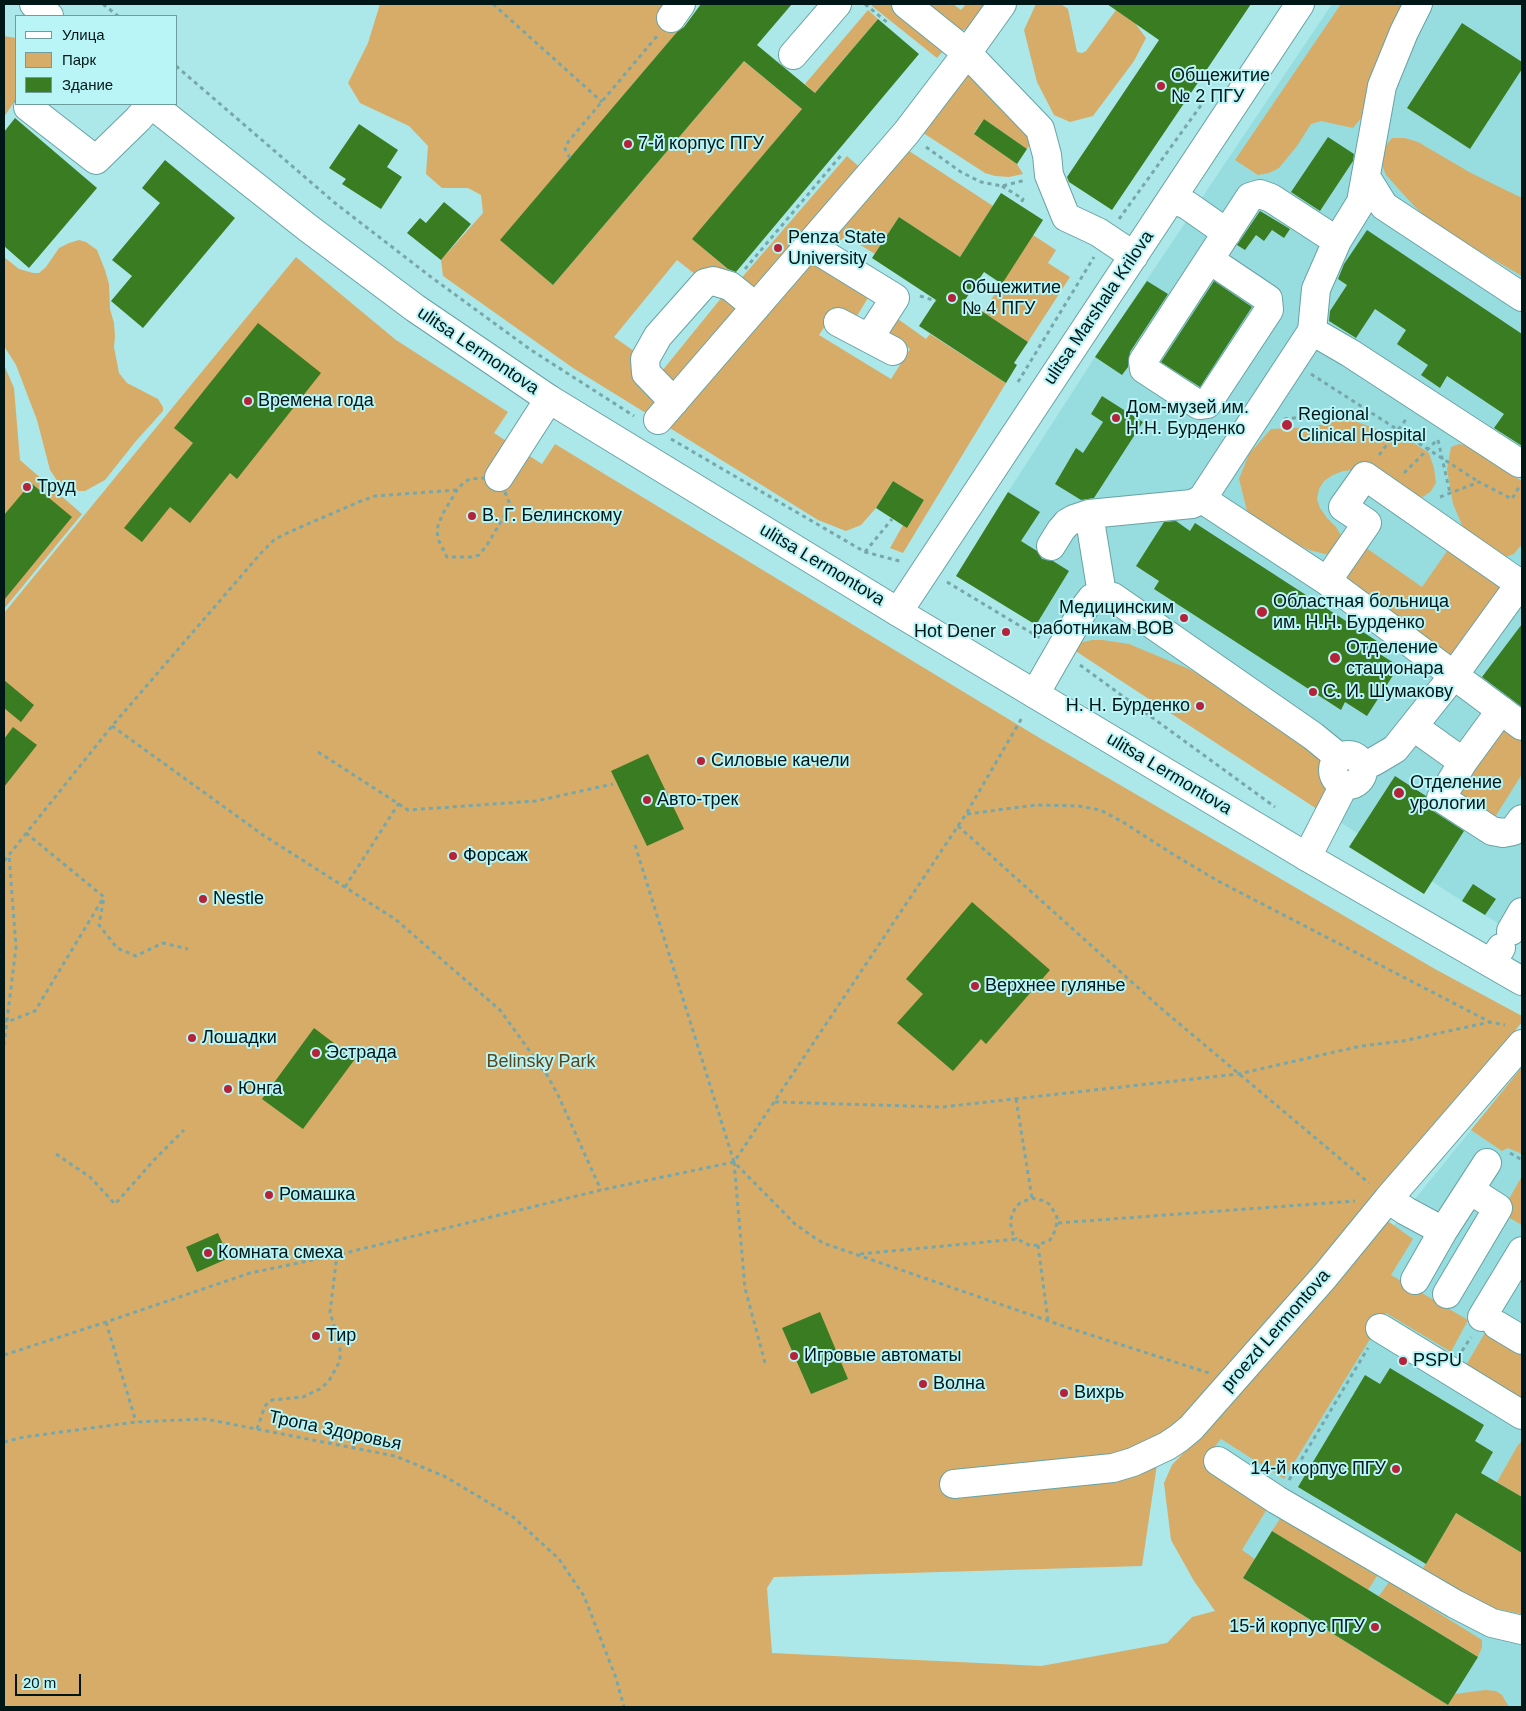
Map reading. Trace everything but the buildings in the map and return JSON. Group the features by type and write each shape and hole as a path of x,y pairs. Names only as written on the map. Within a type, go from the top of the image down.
{"main road":[{"path":"34,4 48,15"},
{"path":"793,55 837,4"},
{"path":"906,4 967,53 1040,129 1047,155 1049,175 1066,217 1098,232 1134,256"},
{"path":"659,419 906,133 1002,4"},
{"name":"ulitsa Marshala Krilova","path":"898,612 1300,4"},
{"path":"1051,546 1067,523 1089,514 1192,504 1202,499 1312,331 1316,289 1337,241 1361,202 1382,86 1404,32 1418,4"},
{"path":"28,107 96,160 150,105"},
{"name":"ulitsa Lermontova","path":"152,105 308,228 415,308 550,399 898,612 1029,704 1308,857 1506,938 1522,981"},
{"path":"1366,177 1384,206 1522,296"},
{"path":"1210,260 1268,299 1269,310 1207,404 1199,405 1144,369 1143,361 1250,197 1260,194 1271,198 1337,241"},
{"path":"1172,199 1187,205 1227,234"},
{"path":"809,245 894,298 869,338"},
{"path":"659,419 646,373 645,359 658,336 705,283 713,281 730,286 756,306"},
{"path":"838,322 893,351"},
{"path":"1312,331 1350,353 1421,400 1446,431 1519,463 1522,462"},
{"path":"499,477 550,399"},
{"path":"1308,857 1349,769 1378,759 1396,749 1454,675 1521,582 1376,483 1343,507 1367,524 1328,581"},
{"path":"1202,499 1328,581 1522,726"},
{"path":"1089,514 1102,594"},
{"path":"1029,704 1085,607 1092,598 1102,594 1113,597 1313,736 1349,769"},
{"path":"1501,710 1463,762 1441,798 1492,831 1503,833 1513,831 1522,819"},
{"path":"1414,727 1463,762"},
{"path":"1522,798 1520,804 1522,811"},
{"name":"proezd Lermontova","path":"954,1484 1113,1468 1133,1462 1180,1438 1192,1428 1325,1276 1388,1199 1514,1035"},
{"path":"1415,1280 1487,1163"},
{"path":"1447,1294 1498,1208 1470,1190"},
{"path":"1388,1199 1444,1231"},
{"path":"1522,1251 1490,1321 1522,1340"},
{"path":"1380,1328 1522,1415"},
{"path":"1218,1461 1277,1500 1455,1604 1492,1623 1522,1630"}],"path":[{"path":"103,4 117,15"},
{"path":"493,4 602,102"},
{"path":"570,158 565,149 568,142 676,11"},
{"path":"178,68 335,203 431,277 531,350 659,419 865,552 907,563"},
{"path":"906,133 961,172 981,182 1002,186 1024,199 1020,205"},
{"path":"730,286 843,153"},
{"path":"1002,186 1049,175"},
{"path":"1292,361 1479,482 1512,499 1522,483"},
{"path":"1376,483 1398,430 1421,400"},
{"path":"1251,423 1368,410"},
{"path":"1376,483 1428,449 1446,431"},
{"path":"1446,431 1442,457 1450,493"},
{"path":"499,477 508,502 508,511 481,552 476,556 468,558 447,557 437,534 438,523 457,490 464,482 470,479 499,477"},
{"path":"1412,509 1479,482"},
{"path":"4,861 112,726 274,540 375,496 457,490"},
{"path":"865,552 892,519"},
{"path":"942,580 952,584 1061,651 1277,808"},
{"path":"4,1355 250,1272 337,1255 601,1190 734,1162 966,814 1029,704"},
{"path":"112,726 264,835 395,919 500,1010 548,1075 601,1190"},
{"path":"318,752 408,810 536,801 613,784"},
{"path":"346,887 398,803"},
{"path":"966,814 1036,805 1079,806 1100,810 1123,822 1171,854 1218,881 1514,1035"},
{"path":"958,826 1163,1010 1388,1199"},
{"path":"26,833 104,897"},
{"path":"635,846 734,1162 745,1288 765,1363"},
{"path":"4,1045 5,1020 16,947 9,854"},
{"path":"104,897 99,925 117,948 136,956 163,943 188,949"},
{"path":"5,1020 35,1011 104,897"},
{"path":"774,1102 942,1107 1016,1099 1238,1074 1361,1046 1403,1041 1490,1022"},
{"path":"1016,1099 1032,1198"},
{"path":"56,1154 90,1178 115,1204 184,1130"},
{"path":"734,1162 784,1214 806,1233 823,1242 1048,1320 1233,1381"},
{"path":"1032,1198 1045,1201 1050,1205 1054,1210 1058,1223 1050,1240 1031,1246 1018,1239 1011,1227 1012,1214 1020,1203 1032,1198"},
{"path":"1058,1223 1388,1199"},
{"path":"858,1254 1018,1239"},
{"path":"1038,1245 1048,1320"},
{"path":"257,1429 265,1406 268,1403 272,1400 303,1397 313,1393 326,1385 336,1369 341,1354 330,1312 337,1255"},
{"path":"106,1322 136,1422"},
{"path":"1277,1500 1380,1328"},
{"name":"Тропа Здоровья","path":"4,1442 24,1437 136,1422 205,1419 395,1456 444,1476 513,1517 558,1560 584,1596 616,1678 624,1707"}],"shaded area":[{"name":"Regional Clinical Hospital","path":"1332,4 1522,4 1522,938 1036,625 1008,492 1095,357"},
{"name":"PSPU","path":"1522,1067 1522,1707 1409,1707 1227,1608 1185,1483"}],"green space":[{"path":"380,4 670,4 664,14 678,31 501,240 553,285 744,61 802,109 693,239 730,271 724,278 701,279 677,260 614,337 641,356 663,403 649,415 573,368 443,276 441,260 483,213 481,195 468,188 442,188 426,174 428,146 409,126 360,103 348,83 368,43"},
{"path":"873,4 890,4 946,48 937,58 872,6"},
{"path":"920,4 953,4 961,10 966,4 991,4 972,26 964,30 955,30"},
{"path":"1036,4 1061,4 1068,9 1077,52 1082,53 1086,51 1116,10 1135,23 1146,38 1134,61 1093,116 1070,122 1054,115 1037,82 1024,30"},
{"path":"1341,4 1409,4 1369,108 1353,128 1321,121 1311,124 1297,146 1279,168 1269,173 1258,175 1235,160"},
{"path":"868,10 878,19 815,93 805,84"},
{"path":"4,36 15,38 15,100 4,117"},
{"path":"966,72 1030,137 1031,143 1027,149 984,119 974,133 1017,164 1023,174 1009,177 985,173 917,129"},
{"path":"1392,138 1405,138 1418,142 1471,173 1522,198 1522,276 1437,227 1415,207 1386,175 1380,160 1384,148"},
{"path":"903,147 993,206 960,257 899,217 875,254 846,236 831,248 827,243"},
{"path":"847,156 864,171 758,298 738,282"},
{"path":"1033,235 1056,250 1048,263 1070,277 1028,342 983,312"},
{"path":"79,240 86,242 97,250 105,270 109,284 110,309 114,323 114,347 119,373 127,383 158,399 163,407 163,411 105,480 85,491 70,490 58,482 50,470 37,420 16,365 4,346 4,257 19,269 39,273 46,267 59,248"},
{"name":"Belinsky Park","path":"296,257 396,340 508,412 494,433 542,464 555,444 1038,737 1435,969 1522,1016 1522,1022 1326,1263 1160,1444 1142,1566 774,1577 767,1588 772,1653 1041,1666 1167,1643 1192,1617 1215,1611 1194,1581 1171,1540 1164,1483 1172,1465 1208,1427 1385,1219 1413,1239 1391,1275 1468,1320 1451,1352 1386,1313 1284,1479 1221,1439 1203,1461 1270,1504 1242,1550 1255,1559 1243,1578 1448,1705 1455,1694 1485,1690 1496,1691 1502,1695 1509,1707 4,1707 4,613"},
{"path":"806,259 869,296 854,321 836,309 819,335 891,379 910,349 888,334 898,319 926,339 930,334 1006,383 903,553 890,548 903,525 907,528 924,500 893,481 876,508 861,525 846,531 818,520 665,425"},
{"path":"722,297 750,307 674,395 662,371"},
{"name":"Труд","path":"4,365 14,388 20,460 82,514 4,609"},
{"path":"1348,419 1409,440 1429,453 1436,483 1431,491 1423,497 1414,496 1353,470 1343,471 1324,481 1319,489 1317,499 1320,508 1342,537 1329,555 1309,550 1267,528 1247,511 1239,479 1249,454 1271,429 1310,427"},
{"path":"1459,444 1469,446 1498,463 1522,481 1522,544 1514,554 1505,557 1469,538 1462,525 1453,504 1447,469 1451,447"},
{"path":"1362,545 1422,587 1450,547 1509,588 1457,664 1337,581"},
{"path":"1092,640 1129,644 1189,669 1251,704 1332,760 1329,781 1336,789 1323,813 1074,650 1076,646 1083,642"},
{"path":"1501,725 1522,739 1522,774 1492,822 1462,803 1458,792"},
{"path":"1522,1067 1522,1154 1508,1148 1502,1151 1471,1130"},
{"path":"1522,1176 1522,1225 1501,1213"},
{"path":"1489,1326 1522,1353 1522,1401 1465,1367"},
{"path":"1522,1441 1522,1497 1497,1482"},
{"path":"1456,1513 1522,1553 1522,1614 1497,1609 1471,1600 1422,1570"},
{"path":"1281,1517 1377,1576 1368,1590 1272,1531"},
{"path":"1389,1582 1482,1640 1482,1647 1478,1657 1379,1596"}],"place":[{"name":"Общежитие № 2 ПГУ","path":"1161,86"},
{"name":"7-й корпус ПГУ","path":"628,144"},
{"name":"Penza State University","path":"778,248"},
{"name":"Общежитие № 4 ПГУ","path":"952,298"},
{"name":"Времена года","path":"248,401"},
{"name":"Дом-музей им. Н.Н. Бурденко","path":"1116,418"},
{"name":"Regional Clinical Hospital","path":"1287,425"},
{"name":"Труд","path":"27,487"},
{"name":"В. Г. Белинскому","path":"472,516"},
{"name":"Областная больница им. Н.Н. Бурденко","path":"1262,612"},
{"name":"Медицинским работникам ВОВ","path":"1184,618"},
{"name":"Hot Dener","path":"1006,632"},
{"name":"Отделение стационара","path":"1335,658"},
{"name":"С. И. Шумакову","path":"1313,692"},
{"name":"Н. Н. Бурденко","path":"1200,706"},
{"name":"Силовые качели","path":"701,761"},
{"name":"Отделение урологии","path":"1399,793"},
{"name":"Авто-трек","path":"647,800"},
{"name":"Форсаж","path":"453,856"},
{"name":"Nestle","path":"203,899"},
{"name":"Верхнее гулянье","path":"975,986"},
{"name":"Лошадки","path":"192,1038"},
{"name":"Эстрада","path":"316,1053"},
{"name":"Юнга","path":"228,1089"},
{"name":"Ромашка","path":"269,1195"},
{"name":"Комната смеха","path":"208,1253"},
{"name":"Тир","path":"316,1336"},
{"name":"Игровые автоматы","path":"794,1356"},
{"name":"PSPU","path":"1403,1361"},
{"name":"Волна","path":"923,1384"},
{"name":"Вихрь","path":"1064,1393"},
{"name":"14-й корпус ПГУ","path":"1396,1469"},
{"name":"15-й корпус ПГУ","path":"1375,1627"}]}
